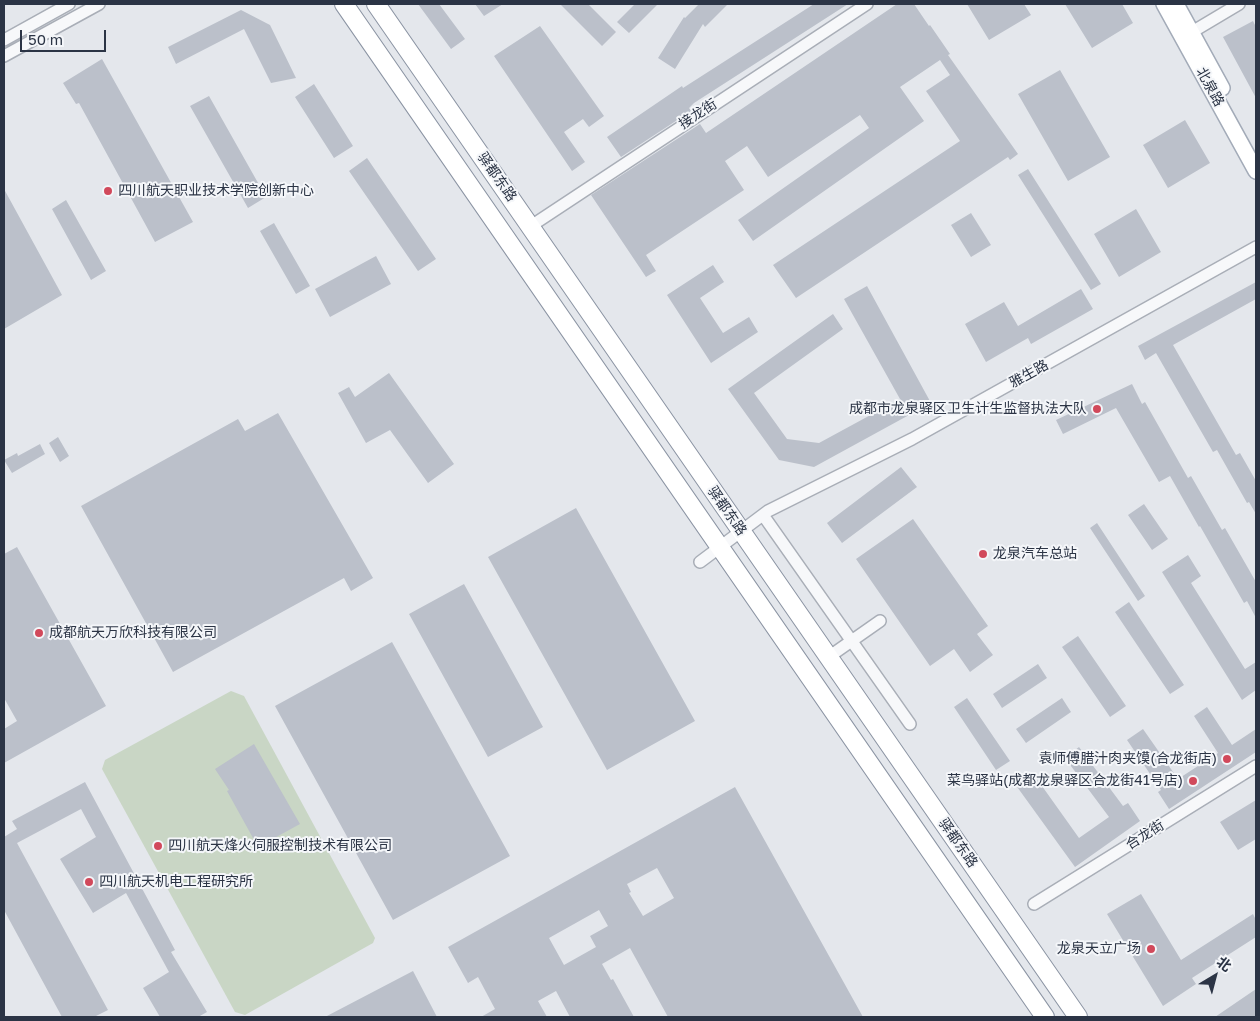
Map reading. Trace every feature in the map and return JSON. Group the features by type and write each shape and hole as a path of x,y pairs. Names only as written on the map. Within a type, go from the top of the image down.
{"highway":[{"name":"驿都东路","path":"344,4 1044,1017"},
{"name":"驿都东路","path":"376,4 741,531 830,656 1078,1017"}],"main road":[{"name":"北泉路","path":"1164,4 1256,171"},
{"name":"北泉路","path":"1176,4 1256,151"}],"street":[{"path":"4,40 69,4"},
{"path":"4,56 99,4"},
{"name":"接龙街","path":"531,226 867,4"},
{"path":"1192,32 1239,4"},
{"name":"雅生路","path":"700,562 763,515 912,440 1256,247"},
{"path":"763,515 910,724"},
{"path":"830,656 880,621"},
{"name":"合龙街","path":"1034,904 1256,766"}],"green space":[{"path":"231,691 244,696 375,938 373,943 245,1015 235,1012 102,769 105,760"}],"building":[{"path":"418,4 439,4 465,39 451,49"},
{"path":"475,4 503,4 484,16"},
{"path":"560,4 588,4 616,32 602,46"},
{"path":"635,4 658,4 629,33 617,22"},
{"path":"699,4 728,4 705,27 703,24 675,69 658,58 684,17"},
{"path":"814,4 848,4 694,103 689,108 691,111 621,157 607,137 682,86 683,88"},
{"path":"897,4 914,4 1018,154 1010,160 1008,157 796,298 773,265 960,141 926,91 950,75 940,60 900,87 924,121 753,241 738,220 869,128 860,115 768,177 747,146 725,161 744,190 646,255 656,271 646,277 591,195 700,124 706,133"},
{"path":"967,4 1024,4 1031,15 989,40"},
{"path":"1065,4 1122,4 1133,23 1092,48"},
{"path":"241,10 270,25 296,78 271,83 244,29 176,64 168,47"},
{"path":"1253,21 1256,27 1256,98 1223,37"},
{"path":"540,26 604,116 589,127 583,119 564,132 585,162 572,171 494,56"},
{"path":"102,59 193,222 155,242 79,103 76,104 63,83"},
{"path":"1060,70 1110,157 1068,181 1018,94"},
{"path":"314,84 353,146 334,158 295,97"},
{"path":"209,96 266,197 248,208 190,106"},
{"path":"1185,120 1210,163 1168,188 1143,145"},
{"path":"367,158 436,259 418,271 349,171"},
{"path":"1028,169 1101,284 1091,290 1018,175"},
{"path":"4,189 62,295 4,329"},
{"path":"66,200 106,271 91,280 52,209"},
{"path":"1136,209 1161,252 1119,277 1094,234"},
{"path":"971,213 991,245 971,257 951,225"},
{"path":"274,223 310,286 296,294 260,231"},
{"path":"376,256 391,284 330,317 315,289"},
{"path":"713,265 724,282 700,298 723,333 749,317 758,332 711,363 667,295"},
{"path":"1256,282 1256,299 1173,345 1236,455 1240,453 1256,481 1256,514 1249,502 1247,503 1217,450 1213,452 1156,353 1145,360 1138,346"},
{"path":"867,286 931,403 814,467 779,460 728,389 833,314 843,329 754,393 787,439 819,443 900,399 844,299"},
{"path":"1081,289 1093,309 1031,344 1028,338 986,362 965,324 1004,302 1018,326"},
{"path":"389,373 454,464 428,483 390,430 366,443 338,393 349,387 355,397"},
{"path":"1132,384 1142,404 1145,402 1188,478 1191,476 1222,530 1225,528 1256,582 1256,618 1247,601 1244,603 1170,476 1159,482 1116,408 1063,434 1056,420"},
{"path":"278,413 373,578 351,591 344,578 173,672 81,506 238,419 245,431"},
{"path":"58,437 69,456 60,462 49,443"},
{"path":"40,444 45,454 12,473 4,460 17,453 18,456"},
{"path":"901,467 917,487 842,543 827,523"},
{"path":"1144,504 1168,539 1152,550 1128,515"},
{"path":"576,508 695,721 607,770 488,557"},
{"path":"913,519 988,626 977,634 993,655 970,672 954,649 930,666 856,559"},
{"path":"1097,523 1145,596 1138,601 1090,528"},
{"path":"17,547 106,706 4,763 4,729 17,721 4,698 4,554"},
{"path":"1188,555 1201,576 1191,583 1245,669 1256,662 1256,690 1242,700 1162,572"},
{"path":"464,584 543,727 488,757 409,614"},
{"path":"1129,602 1184,685 1170,694 1115,612"},
{"path":"1078,636 1126,706 1110,717 1062,647"},
{"path":"392,642 510,856 393,920 275,706"},
{"path":"1038,664 1047,678 1002,708 993,694"},
{"path":"967,698 1010,761 996,770 954,707"},
{"path":"1062,698 1071,712 1026,743 1016,729"},
{"path":"1207,707 1232,745 1256,729 1256,752 1169,809 1158,792 1161,790 1127,740 1143,729 1178,779 1218,753 1194,716"},
{"path":"254,744 300,824 258,847 227,791 229,790 215,769"},
{"path":"1079,747 1123,806 1128,803 1140,821 1075,867 1015,784 1032,772 1079,838 1109,817 1065,758"},
{"path":"85,782 175,950 171,952 207,1012 198,1017 160,1017 143,988 169,972 126,893 93,913 60,859 96,837 81,809 17,843 108,1010 94,1017 62,1017 4,910 4,837 17,829 12,821"},
{"path":"735,787 863,1017 668,1017 630,948 602,964 611,980 613,979 634,1017 570,1017 556,991 538,1001 547,1017 481,1017 495,1009 478,977 468,983 448,947","holes":["657,868 674,898 643,916 629,893 631,892 627,884","599,910 608,926 590,936 596,947 564,965 549,938"]},
{"path":"1256,800 1256,839 1238,850 1220,822"},
{"name":"龙泉天立广场","path":"1141,894 1181,960 1253,914 1256,920 1256,937 1192,978 1196,984 1163,1006 1107,914"},
{"path":"413,971 437,1017 325,1017"},
{"path":"1256,989 1256,1017 1215,1017"}],"place":[{"name":"四川航天职业技术学院创新中心","path":"108,191"},
{"name":"成都市龙泉驿区卫生计生监督执法大队","path":"1097,409"},
{"name":"龙泉汽车总站","path":"983,554"},
{"name":"成都航天万欣科技有限公司","path":"39,633"},
{"name":"袁师傅腊汁肉夹馍(合龙街店)","path":"1227,759"},
{"name":"菜鸟驿站(成都龙泉驿区合龙街41号店)","path":"1193,781"},
{"name":"四川航天烽火伺服控制技术有限公司","path":"158,846"},
{"name":"四川航天机电工程研究所","path":"89,882"},
{"name":"龙泉天立广场","path":"1151,949"}]}
